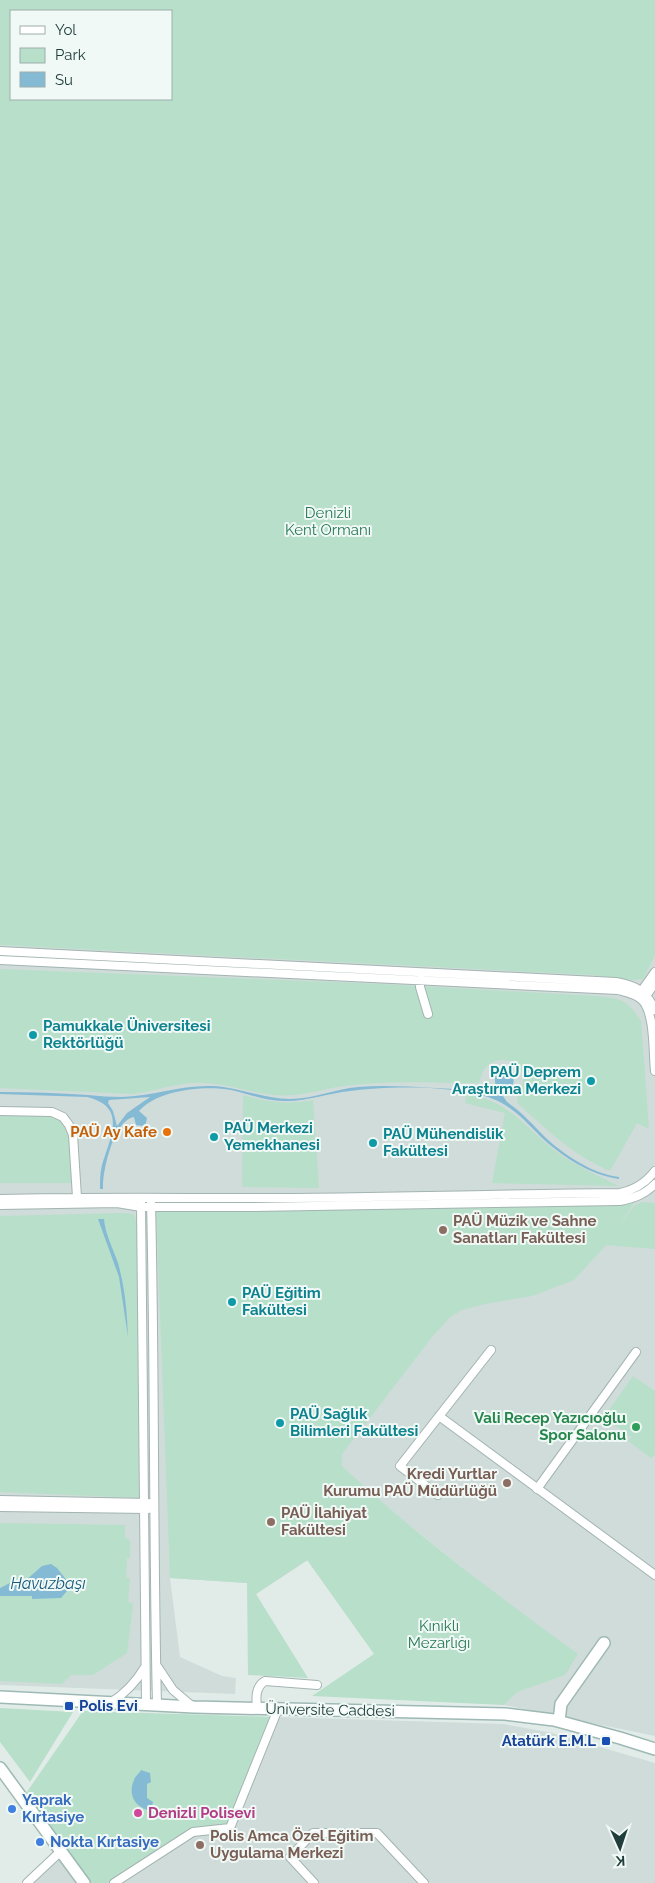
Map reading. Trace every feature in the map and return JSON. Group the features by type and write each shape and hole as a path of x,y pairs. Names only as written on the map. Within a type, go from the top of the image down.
{"main road":[{"path":"559,1722 561,1704 604,1643"},
{"name":"Üniversite Caddesi","path":"0,1697 194,1707 505,1714 559,1722 655,1749"},
{"path":"1,1773 84,1883"}],"street":[{"path":"0,951 616,982 627,984 655,1010"},
{"path":"0,960 618,990 642,996"},
{"path":"642,996 655,972"},
{"path":"420,980 420,987 428,1014"},
{"path":"642,996 655,983"},
{"path":"642,996 650,1016 655,1071"},
{"path":"0,1111 52,1112 63,1117 73,1135 77,1197"},
{"path":"0,1206 117,1203 152,1207 620,1193 639,1187 650,1178 655,1170"},
{"path":"0,1199 119,1196 140,1199 449,1198 620,1201 636,1198 655,1184"},
{"path":"151,1198 156,1665 151,1705"},
{"path":"140,1199 146,1665 151,1705"},
{"path":"438,1495 400,1466 491,1350"},
{"path":"537,1489 636,1352"},
{"path":"439,1416 655,1575"},
{"path":"0,1500 144,1506"},
{"path":"0,1507 154,1506"},
{"path":"109,1703 135,1682 146,1665"},
{"path":"156,1665 173,1690 194,1707"},
{"path":"257,1708 256,1694 260,1684 265,1681 317,1685"},
{"path":"114,1883 193,1832 230,1828 278,1709"},
{"path":"314,1883 290,1857 313,1833 377,1833 424,1883"},
{"path":"27,1883 61,1851"}],"shaded area":[{"path":"655,619 655,1736 504,1705 516,1692 571,1655 388,1508 256,1594 247,1583 170,1578 180,1657 222,1676 236,1678 235,1694 0,1685 0,945 19,946"},
{"path":"278,1717 504,1724 552,1733 655,1763 655,1883 117,1883"},
{"path":"61,1851 80,1883 31,1883"}],"green space":[{"name":"Denizli Kent Ormanı","path":"0,0 655,0 655,955 643,979 633,980 593,975 0,945"},
{"path":"0,969 382,984 597,996 618,999 632,1008 641,1021 649,1129 637,1123 610,1171 583,1157 560,1141 517,1103 523,1083 523,1076 517,1065 507,1060 495,1061 485,1068 479,1083 377,1083 344,1086 292,1095 270,1095 216,1084 196,1083 133,1094 0,1088"},
{"path":"466,1094 494,1102 516,1117 558,1153 580,1167 619,1186 492,1183 505,1113 465,1103"},
{"path":"243,1095 278,1102 313,1100 319,1188 242,1187"},
{"path":"0,1111 52,1112 69,1125 74,1183 0,1183"},
{"name":"Kınıklı Mezarlığı","path":"642,1202 655,1203 655,1249 606,1245 574,1280 532,1296 485,1304 462,1310 450,1317 432,1337 342,1454 342,1466 399,1516 487,1587 578,1654 565,1675 517,1692 504,1705 312,1696 374,1654 307,1560 256,1594 308,1678 248,1675 247,1583 170,1578 156,1209 449,1203 634,1203 619,1226 634,1206"},
{"path":"134,1214 137,1224 139,1498 0,1492 0,1216"},
{"name":"Vali Recep Yazıcıoğlu Spor Salonu","path":"633,1376 655,1391 655,1455 651,1458 628,1441 631,1437 604,1417"},
{"path":"0,1523 125,1525 125,1537 130,1541 130,1558 127,1558 126,1577 130,1579 128,1602 133,1604 127,1653 93,1675 71,1675 62,1684 0,1681"},
{"path":"0,1708 73,1712 30,1782 0,1742"},
{"path":"83,1711 275,1717 230,1828 193,1832 115,1883 84,1883 22,1799"}],"water":[{"path":"507,1070 513,1075 513,1083 503,1096 507,1102 554,1145 580,1163 599,1172 619,1177 619,1179 608,1177 576,1164 548,1143 506,1106 478,1094 442,1089 383,1088 342,1092 303,1100 280,1101 231,1090 208,1088 182,1091 157,1098 139,1111 147,1118 143,1126 136,1125 134,1117 127,1120 115,1136 107,1159 103,1189 100,1189 101,1168 112,1134 113,1124 108,1108 100,1102 87,1097 0,1094 0,1092 33,1092 122,1097 189,1087 212,1086 290,1099 349,1088 402,1086 476,1090 488,1094 495,1091 496,1074","holes":["150,1097 127,1113 117,1126 113,1111 108,1103 109,1100"]},
{"path":"98,1219 104,1219 118,1263 125,1300 128,1337 119,1277"},
{"name":"Havuzbaşı","path":"51,1564 57,1568 68,1582 67,1591 61,1598 32,1599 32,1596 0,1596 0,1588 10,1583 25,1581 42,1566"},
{"path":"141,1770 150,1773 151,1782 147,1784 147,1798 153,1802 151,1811 137,1804 132,1796 132,1786 135,1777"}],"place":[{"name":"Pamukkale Üniversitesi Rektörlüğü","path":"33,1035"},
{"name":"PAÜ Deprem Araştırma Merkezi","path":"591,1081"},
{"name":"PAÜ Ay Kafe","path":"167,1132"},
{"name":"PAÜ Merkezi Yemekhanesi","path":"214,1137"},
{"name":"PAÜ Mühendislik Fakültesi","path":"373,1143"},
{"name":"PAÜ Müzik ve Sahne Sanatları Fakültesi","path":"443,1230"},
{"name":"PAÜ Eğitim Fakültesi","path":"232,1302"},
{"name":"PAÜ Sağlık Bilimleri Fakültesi","path":"280,1423"},
{"name":"Vali Recep Yazıcıoğlu Spor Salonu","path":"636,1427"},
{"name":"Kredi Yurtlar Kurumu PAÜ Müdürlüğü","path":"507,1483"},
{"name":"PAÜ İlahiyat Fakültesi","path":"271,1522"},
{"name":"Polis Evi","path":"69,1706"},
{"name":"Atatürk E.M.L","path":"606,1741"},
{"name":"Yaprak Kırtasiye","path":"12,1809"},
{"name":"Denizli Polisevi","path":"138,1813"},
{"name":"Nokta Kırtasiye","path":"40,1842"},
{"name":"Polis Amca Özel Eğitim Uygulama Merkezi","path":"200,1845"}]}
